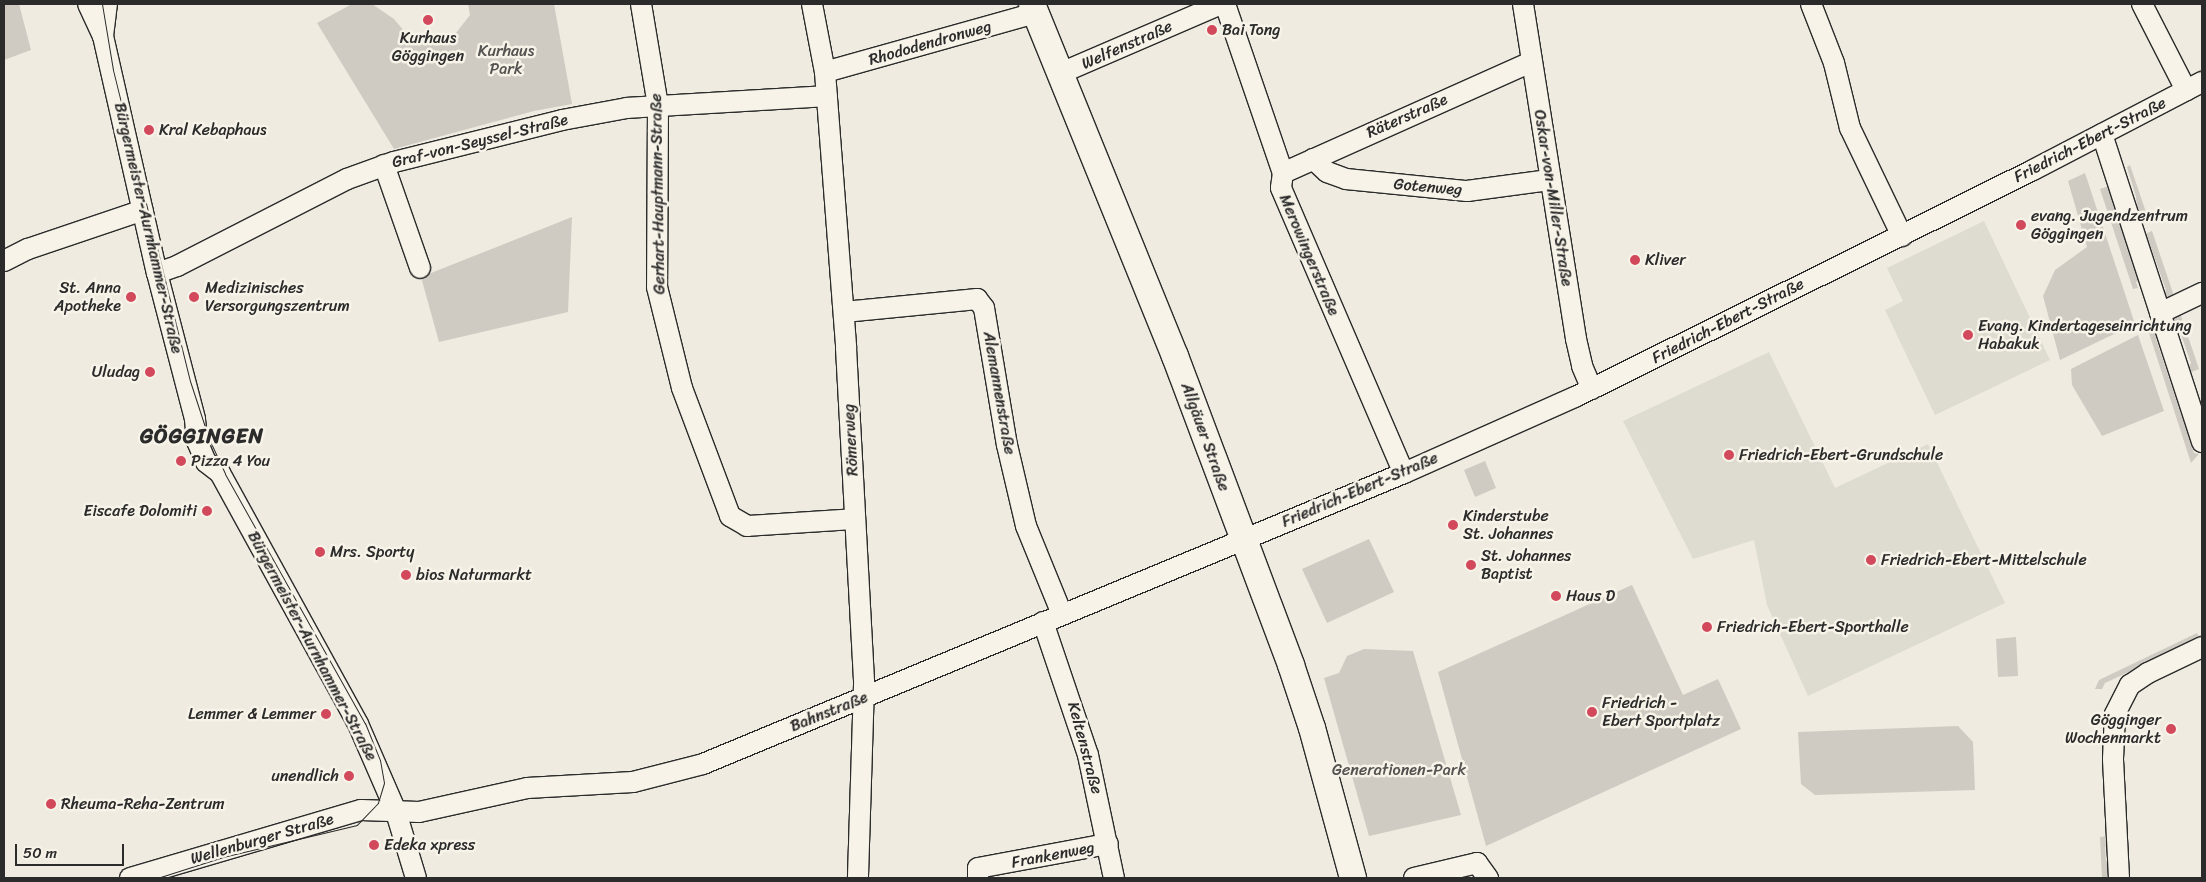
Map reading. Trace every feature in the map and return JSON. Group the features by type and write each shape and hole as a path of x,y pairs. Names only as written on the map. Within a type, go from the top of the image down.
{"main road":[{"name":"Allgäuer Straße","path":"1034,8 1172,347 1243,539 1312,728 1353,878"}],"street":[{"name":"Bürgermeister-Aurnhammer-Straße","path":"88,4 103,36 156,273 195,419 201,451 206,462 220,473 358,724 395,809 416,878"},
{"name":"Bürgermeister-Aurnhammer-Straße","path":"103,36 107,4"},
{"name":"Gerhart-Hauptmann-Straße","path":"641,4 658,106 657,287 682,388 730,516 747,526 855,519"},
{"name":"Römerweg","path":"812,4 826,72 844,312 855,519 863,699 858,878"},
{"name":"Welfenstraße","path":"1061,73 1192,10 1221,4"},
{"name":"Merowingerstraße","path":"1225,4 1283,173 1281,188 1404,473"},
{"name":"Oskar-von-Miller-Straße","path":"1522,4 1576,339 1582,366 1592,389"},
{"path":"1810,4 1834,62 1850,128 1902,236"},
{"path":"2142,4 2194,86"},
{"name":"Rhododendronweg","path":"826,72 1034,8"},
{"name":"Räterstraße","path":"1283,173 1531,62"},
{"name":"Friedrich-Ebert-Straße","path":"1243,539 1404,473 1592,389 1902,236 2194,86"},
{"name":"Graf-von-Seyssel-Straße","path":"156,273 177,266 295,203 384,165 562,120 658,106 827,96"},
{"path":"2102,134 2202,442"},
{"name":"Gotenweg","path":"1313,159 1327,172 1346,179 1467,191 1549,180"},
{"path":"384,165 420,268"},
{"path":"4,261 28,249 143,210"},
{"path":"2160,313 2202,293"},
{"name":"Alemannenstraße","path":"844,312 977,299 984,308 1007,446 1026,526 1062,614"},
{"name":"Bahnstraße","path":"395,809 419,812 527,788 632,782 703,764 863,699 1243,539"},
{"name":"Keltenstraße","path":"1043,622 1075,709 1108,844 1114,878"},
{"path":"2119,878 2115,714 2130,685 2148,672 2202,647"},
{"name":"Wellenburger Straße","path":"130,878 361,810 395,809"},
{"name":"Frankenweg","path":"978,878 978,868 1108,844"},
{"path":"1414,878 1477,864 1488,878"}],"shaded area":[{"name":"Evang. Kindertageseinrichtung Habakuk","path":"1984,221 2050,360 1935,415 1885,310 1903,301 1887,268"},
{"path":"1769,352 1835,488 1928,444 2005,603 1808,696 1767,605 1754,540 1693,559 1623,421"}],"green space":[{"path":"7,4 19,4 31,50 4,60 4,6"},
{"name":"Kurhaus Park","path":"352,4 372,4 394,19 410,38 429,41 452,38 470,15 468,4 554,4 572,104 534,111 394,149 317,23"},
{"path":"2130,165 2148,218 2139,221 2136,197 2127,167"},
{"path":"2085,173 2135,324 2060,360 2043,296 2055,270 2087,247 2068,181"},
{"path":"2109,186 2141,280 2136,282 2138,288 2133,289 2100,189"},
{"path":"572,217 568,312 439,342 421,277"},
{"path":"2152,231 2174,296 2164,297 2163,294 2166,290 2148,239 2143,239 2142,235"},
{"path":"2180,313 2199,369 2189,373 2188,368 2191,363 2177,323 2172,323 2170,318"},
{"path":"2148,330 2158,330 2160,336 2156,339 2194,453 2199,454 2191,463"},
{"path":"2138,335 2164,411 2102,436 2072,385 2071,369"},
{"path":"1485,461 1496,488 1475,497 1464,470"},
{"path":"1369,539 1394,592 1327,623 1302,569"},
{"name":"Friedrich - Ebert Sportplatz","path":"1632,585 1683,695 1718,679 1741,729 1486,846 1438,672"},
{"path":"2197,633 2200,639 2105,683 2102,689 2095,689 2099,680"},
{"path":"2016,637 2018,676 1998,677 1996,639"},
{"name":"Generationen-Park","path":"1364,649 1413,651 1461,815 1369,836 1324,678 1339,673 1347,656"},
{"path":"1958,726 1973,742 1975,790 1815,795 1801,784 1798,732"},
{"path":"2110,836 2110,845 2105,847 2106,861 2111,862 2111,878 2102,878 2100,837"}],"tram line":[{"path":"102,4 113,70 190,381 209,439 225,474 365,723 380,760 384,783 378,803 357,825 223,857 157,878"}],"place":[{"name":"Kurhaus Göggingen","path":"428,20"},
{"name":"Bai Tong","path":"1212,30"},
{"name":"Kral Kebaphaus","path":"149,130"},
{"name":"evang. Jugendzentrum Göggingen","path":"2021,225"},
{"name":"Kliver","path":"1635,260"},
{"name":"St. Anna Apotheke","path":"131,297"},
{"name":"Medizinisches Versorgungszentrum","path":"194,297"},
{"name":"Evang. Kindertageseinrichtung Habakuk","path":"1968,335"},
{"name":"Uludag","path":"150,372"},
{"name":"Friedrich-Ebert-Grundschule","path":"1729,455"},
{"name":"Pizza 4 You","path":"181,461"},
{"name":"Eiscafe Dolomiti","path":"207,511"},
{"name":"Kinderstube St. Johannes","path":"1453,525"},
{"name":"Mrs. Sporty","path":"320,552"},
{"name":"Friedrich-Ebert-Mittelschule","path":"1871,560"},
{"name":"St. Johannes Baptist","path":"1471,565"},
{"name":"bios Naturmarkt","path":"406,575"},
{"name":"Haus D","path":"1556,596"},
{"name":"Friedrich-Ebert-Sporthalle","path":"1707,627"},
{"name":"Friedrich - Ebert Sportplatz","path":"1592,712"},
{"name":"Lemmer & Lemmer","path":"326,714"},
{"name":"Gögginger Wochenmarkt","path":"2171,729"},
{"name":"unendlich","path":"349,776"},
{"name":"Rheuma-Reha-Zentrum","path":"51,804"},
{"name":"Edeka xpress","path":"374,845"}],"district":[{"name":"GÖGGINGEN","path":"202,436"}]}
